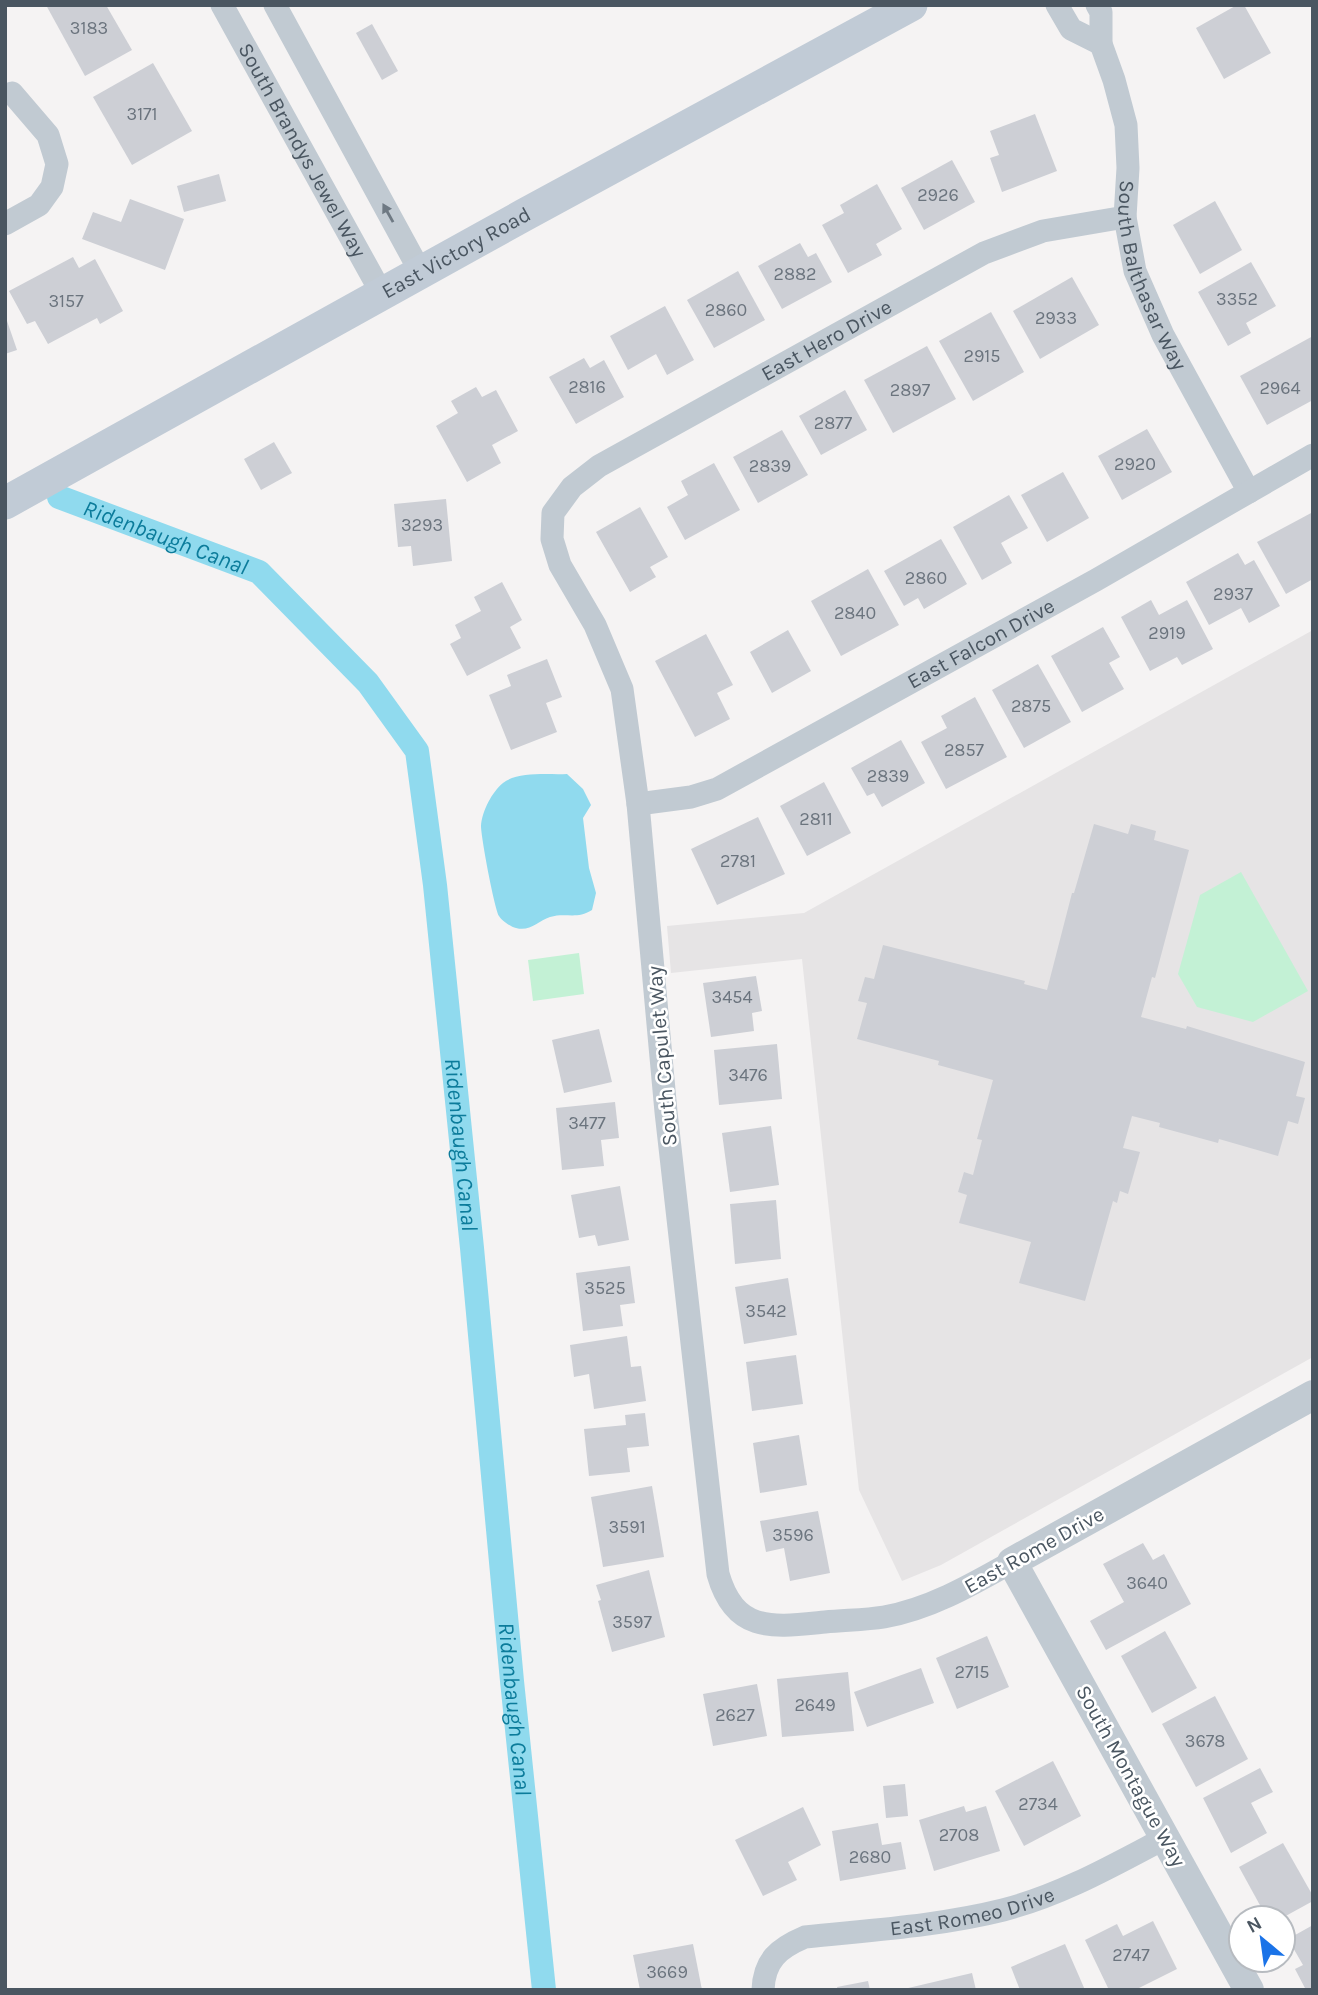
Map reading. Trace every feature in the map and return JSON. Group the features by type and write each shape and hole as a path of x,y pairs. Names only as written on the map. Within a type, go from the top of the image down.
{"main road":[{"name":"East Victory Road","path":"5,503 911,5"}],"street":[{"name":"South Brandys Jewel Way","path":"222,5 382,294"},
{"path":"275,5 421,273"},
{"path":"1057,5 1071,29 1101,44"},
{"name":"South Balthasar Way","path":"1097,5 1101,12 1101,44 1126,125 1128,168 1125,217 1135,271 1163,335 1249,492"},
{"path":"5,224 39,205 52,187 57,164 48,135 12,93"},
{"name":"East Hero Drive","path":"553,513 572,487 599,466 984,253 1043,231 1125,217"},
{"name":"East Falcon Drive","path":"638,804 691,797 717,789 1313,455"},
{"name":"South Capulet Way","path":"553,513 552,539 560,565 595,625 622,689 638,804 666,1112 718,1574 724,1594 735,1609"},
{"name":"East Rome Drive","path":"735,1609 759,1623 785,1626 886,1616 949,1596 1313,1395"},
{"name":"South Montague Way","path":"1013,1562 1249,1990"},
{"name":"East Romeo Drive","path":"764,1990 764,1975 771,1958 786,1945 805,1937 927,1923 1003,1910 1079,1884 1165,1838"}],"shaded area":[{"path":"1313,630 1313,1357 941,1565 902,1581 859,1490 802,959 671,973 667,926 804,913"}],"green space":[{"path":"1241,872 1308,991 1253,1022 1197,1007 1178,974 1200,895"},
{"path":"579,953 584,994 533,1001 528,960"}],"water":[{"path":"567,774 583,789 591,805 583,818 589,868 596,893 592,910 581,915 550,917 526,929 514,927 499,916 497,910 482,833 483,814 495,791 509,779 525,775"}],"building":[{"path":"46,5 106,5 132,50 85,76"},
{"path":"1237,5 1244,5 1271,53 1224,79 1196,28"},
{"path":"372,24 398,71 382,80 356,33"},
{"path":"153,63 192,131 132,165 93,97"},
{"path":"1035,114 1057,171 1002,192 990,158 999,155 990,131"},
{"path":"952,160 975,202 924,230 901,188"},
{"path":"219,174 226,201 184,212 177,186"},
{"path":"877,184 902,229 876,244 882,255 848,273 822,225 844,213 840,205"},
{"path":"130,199 184,219 165,270 82,239 93,212 121,222"},
{"path":"1215,201 1242,250 1200,274 1173,225"},
{"path":"800,243 808,257 816,253 832,282 782,309 758,266"},
{"path":"73,257 79,268 95,259 123,311 100,324 97,318 48,344 35,321 27,324 9,291"},
{"path":"1251,262 1276,306 1246,323 1251,333 1228,346 1198,292"},
{"path":"738,271 765,320 714,348 687,300"},
{"path":"1072,277 1099,325 1040,359 1013,311"},
{"path":"665,306 694,360 667,375 656,354 628,370 610,336"},
{"path":"991,312 1024,372 973,401 939,341"},
{"path":"5,319 17,350 5,354"},
{"path":"1313,336 1313,400 1267,425 1240,376"},
{"path":"927,346 956,399 893,433 864,380"},
{"path":"584,358 590,368 604,360 624,397 576,424 549,377"},
{"path":"476,387 482,397 496,390 518,431 492,445 501,463 467,482 436,426 458,413 451,401"},
{"path":"845,390 867,430 821,455 799,416"},
{"path":"1147,429 1172,472 1122,500 1098,456"},
{"path":"782,430 808,475 758,503 733,457"},
{"path":"274,442 292,473 261,490 244,459"},
{"path":"714,463 740,510 685,540 667,507 688,495 681,481"},
{"path":"1063,472 1089,518 1047,542 1021,495"},
{"path":"1009,495 1028,528 1001,543 1012,563 982,580 953,527"},
{"path":"446,499 452,561 413,566 411,546 398,547 394,504"},
{"path":"640,507 668,557 650,567 656,577 630,592 596,532"},
{"path":"1313,512 1313,579 1286,594 1257,542"},
{"path":"941,539 967,584 924,609 918,598 904,606 884,571"},
{"path":"1238,553 1245,565 1254,560 1280,606 1249,623 1241,608 1209,625 1186,582"},
{"path":"868,569 899,625 841,656 811,601"},
{"path":"502,582 522,620 510,627 521,648 467,676 450,644 461,638 455,625 481,611 474,597"},
{"path":"1151,600 1159,615 1187,600 1213,649 1182,665 1177,657 1150,671 1121,617"},
{"path":"1103,627 1120,657 1109,663 1124,689 1082,712 1051,656"},
{"path":"788,630 811,671 772,693 750,652"},
{"path":"706,634 733,685 717,693 730,719 695,737 655,661"},
{"path":"547,659 562,697 546,703 557,732 511,750 489,695 511,686 507,675"},
{"path":"1038,664 1071,722 1024,748 992,690"},
{"path":"975,697 1007,757 946,789 921,742 947,728 941,716"},
{"path":"901,740 925,783 882,807 874,793 867,796 851,768"},
{"path":"824,782 851,833 807,856 780,806"},
{"path":"758,817 785,874 717,905 691,849"},
{"path":"1094,824 1128,834 1131,824 1156,831 1154,840 1189,850 1155,978 1152,977 1141,1017 1186,1029 1187,1026 1305,1062 1296,1096 1305,1098 1298,1124 1288,1121 1278,1156 1219,1139 1218,1143 1159,1127 1160,1123 1132,1116 1123,1148 1140,1152 1128,1194 1120,1191 1117,1203 1113,1201 1085,1301 1019,1283 1031,1242 959,1223 967,1195 958,1192 964,1172 973,1175 982,1140 977,1139 993,1080 938,1065 939,1061 857,1039 867,1003 858,1001 865,977 874,979 883,945 1025,981 1024,984 1047,990 1072,893"},
{"path":"756,976 762,1011 752,1013 754,1031 711,1037 703,983"},
{"path":"599,1029 612,1082 564,1093 552,1040"},
{"path":"777,1044 782,1099 719,1105 714,1050"},
{"path":"615,1102 619,1138 601,1140 604,1166 562,1170 556,1108"},
{"path":"771,1126 779,1185 730,1192 722,1133"},
{"path":"620,1186 629,1240 598,1246 595,1235 579,1238 571,1195"},
{"path":"776,1200 781,1259 735,1264 730,1204"},
{"path":"630,1266 635,1303 620,1305 623,1326 583,1331 576,1273"},
{"path":"788,1278 797,1335 744,1344 735,1287"},
{"path":"627,1336 631,1367 641,1366 646,1401 594,1409 589,1374 574,1377 570,1345"},
{"path":"796,1355 803,1404 752,1411 746,1362"},
{"path":"645,1413 649,1446 627,1448 630,1472 589,1476 584,1429 626,1425 625,1415"},
{"path":"799,1435 807,1485 760,1493 753,1443"},
{"path":"652,1486 664,1557 603,1567 591,1497"},
{"path":"818,1511 830,1573 790,1581 784,1548 766,1552 760,1521"},
{"path":"1143,1543 1153,1560 1164,1554 1191,1604 1106,1650 1090,1621 1124,1602 1103,1564"},
{"path":"649,1570 665,1637 612,1652 596,1585"},
{"path":"1165,1631 1197,1688 1152,1713 1121,1656"},
{"path":"987,1636 1009,1687 957,1709 936,1658"},
{"path":"921,1668 934,1703 867,1727 854,1692"},
{"path":"848,1672 854,1731 782,1737 777,1679"},
{"path":"757,1684 767,1736 713,1746 703,1694"},
{"path":"1215,1696 1248,1759 1196,1787 1162,1724"},
{"path":"1053,1761 1081,1816 1024,1846 995,1791"},
{"path":"1260,1768 1273,1792 1251,1803 1267,1833 1231,1853 1203,1798"},
{"path":"905,1784 908,1816 886,1818 883,1786"},
{"path":"964,1806 966,1812 986,1806 1000,1851 934,1871 919,1820"},
{"path":"803,1807 821,1845 788,1862 797,1880 763,1896 735,1840"},
{"path":"878,1823 882,1845 901,1842 906,1869 840,1881 832,1831"},
{"path":"1283,1843 1313,1896 1313,1901 1297,1910 1297,1904 1259,1904 1239,1867"},
{"path":"1153,1921 1177,1969 1135,1990 1109,1990 1085,1940 1117,1924 1123,1936"},
{"path":"1313,1925 1313,1990 1306,1990 1297,1973 1297,1968 1303,1965 1297,1955 1297,1934"},
{"path":"693,1944 702,1990 640,1990 633,1955"},
{"path":"1065,1944 1085,1990 1020,1990 1011,1967"},
{"path":"972,1973 976,1990 904,1990 904,1989"},
{"path":"868,1981 870,1990 838,1990 837,1987"}],"waterway":[{"name":"Ridenbaugh Canal","path":"59,497 259,572 368,683 417,751 435,885 544,1990"}]}
